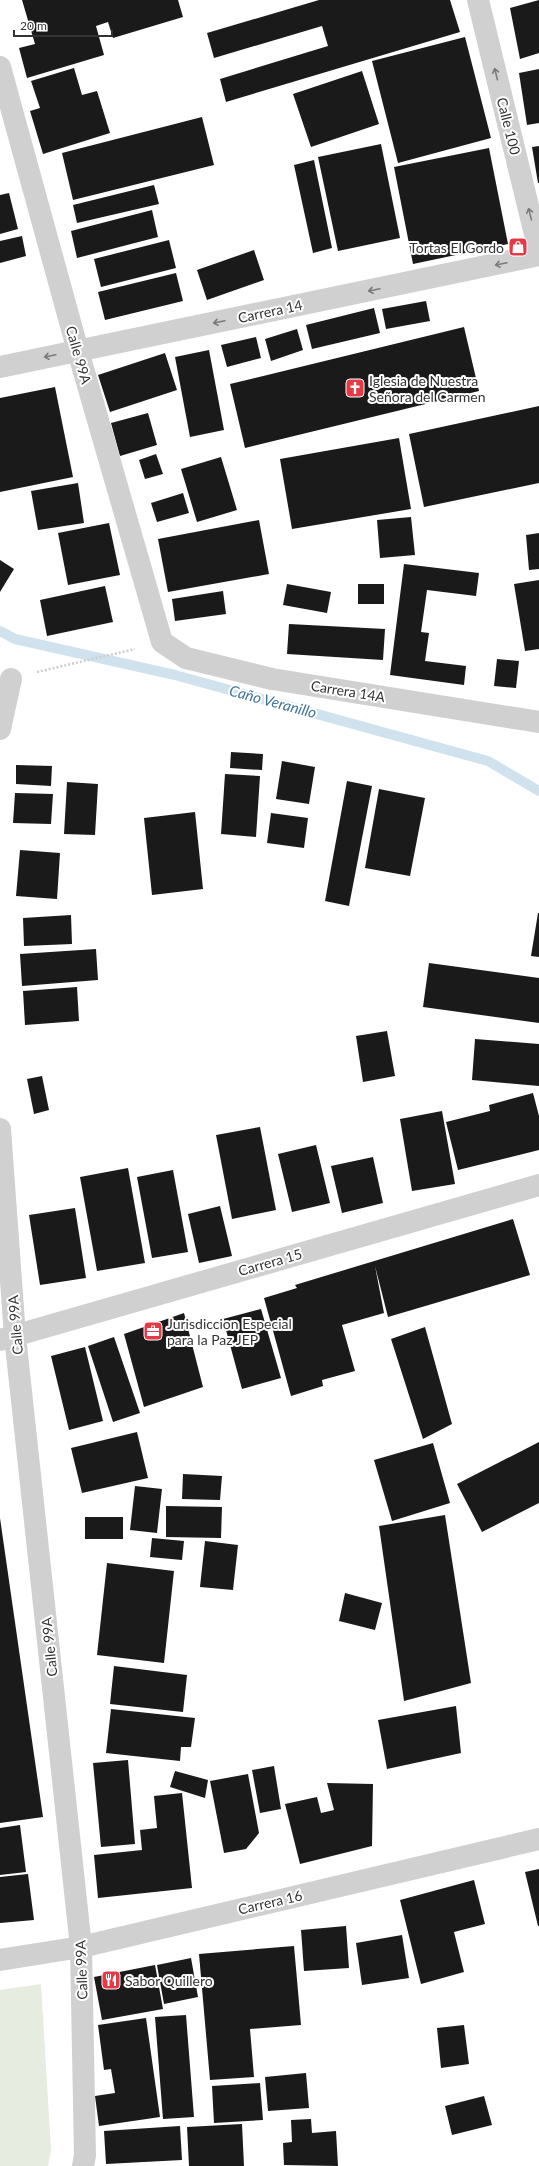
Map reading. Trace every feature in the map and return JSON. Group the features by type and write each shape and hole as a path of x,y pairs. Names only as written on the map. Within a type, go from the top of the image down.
{"street":[{"name":"Calle 100","path":"478,0 539,251"},
{"name":"Calle 99A","path":"0,66 78,351 162,642"},
{"name":"Carrera 14","path":"0,367 539,255"},
{"name":"Carrera 14A","path":"162,642 186,658 272,679 539,722"},
{"path":"0,729 11,679"},
{"name":"Calle 99A","path":"0,1129 8,1338 81,1947 85,2155 83,2166"},
{"name":"Carrera 15","path":"8,1338 539,1185"},
{"name":"Carrera 16","path":"0,1960 81,1947 539,1839"}],"path":[{"path":"61,666 134,649"}],"shaded area":[{"path":"41,1984 51,2150 48,2166 0,2166 0,1990"}],"building":[{"path":"22,0 178,0 183,17 113,38 108,22 96,26 104,55 27,78 19,48 35,44"},
{"path":"319,0 450,0 460,32 226,102 220,79 328,46 322,26 214,58 207,33"},
{"path":"539,0 539,53 520,59 510,8"},
{"path":"465,37 491,138 398,163 372,61"},
{"path":"74,68 82,95 97,91 110,133 43,154 30,111 40,108 31,81"},
{"path":"539,69 539,123 527,125 519,73"},
{"path":"362,71 379,124 311,147 293,94"},
{"path":"202,117 214,165 73,200 62,153"},
{"path":"381,144 400,238 338,251 318,157"},
{"path":"539,146 539,183 538,183 532,147"},
{"path":"489,148 508,244 413,264 394,167"},
{"path":"314,160 332,248 313,253 294,165"},
{"path":"154,185 159,204 77,223 73,205"},
{"path":"9,193 18,229 0,234 0,195"},
{"path":"152,210 158,237 77,258 71,231"},
{"path":"22,236 26,256 0,263 0,241"},
{"path":"169,240 176,268 101,287 94,259"},
{"path":"254,250 264,280 207,300 197,270"},
{"path":"176,273 183,301 105,320 98,292"},
{"path":"426,301 430,321 386,329 382,309"},
{"path":"374,308 380,333 312,349 306,325"},
{"name":"Iglesia de Nuestra Señora del Carmen","path":"464,327 479,391 245,448 230,384"},
{"path":"297,329 303,350 271,361 265,339"},
{"path":"256,337 261,358 227,367 221,345"},
{"path":"209,350 224,430 190,437 175,357"},
{"path":"165,353 177,390 110,412 98,375"},
{"path":"55,387 73,477 0,492 0,398"},
{"path":"539,406 539,483 424,507 409,434"},
{"path":"148,413 157,445 120,456 111,423"},
{"path":"399,438 411,509 292,529 280,459"},
{"path":"156,454 163,474 145,479 139,460"},
{"path":"221,457 237,510 197,522 181,469"},
{"path":"78,483 84,523 38,530 31,491"},
{"path":"183,493 189,513 157,522 151,503"},
{"path":"411,517 415,555 380,558 377,520"},
{"path":"259,520 269,574 168,592 158,539"},
{"path":"109,523 120,575 68,585 58,533"},
{"path":"539,533 539,569 529,570 526,535"},
{"path":"0,560 14,569 0,592"},
{"path":"404,564 479,573 476,596 427,590 421,632 429,633 425,661 466,666 464,685 390,675"},
{"path":"539,580 539,649 525,651 514,584"},
{"path":"287,584 331,592 327,613 283,605"},
{"path":"358,584 384,584 384,604 358,604"},
{"path":"105,586 113,622 47,636 40,600"},
{"path":"223,591 226,614 175,621 172,599"},
{"path":"289,624 385,629 383,660 287,654"},
{"path":"497,659 519,661 516,688 494,686"},
{"path":"231,752 263,754 262,770 230,768"},
{"path":"282,761 315,767 309,804 276,799"},
{"path":"16,765 52,766 51,786 16,784"},
{"path":"225,774 260,776 256,837 221,834"},
{"path":"347,781 372,786 349,906 325,901"},
{"path":"67,782 98,784 95,835 64,834"},
{"path":"379,789 425,798 410,876 365,868"},
{"path":"15,793 53,794 51,824 13,823"},
{"path":"195,812 203,889 152,895 144,818"},
{"path":"271,813 308,818 304,848 267,843"},
{"path":"20,850 60,853 57,899 16,896"},
{"path":"539,913 539,957 531,956"},
{"path":"71,915 72,944 24,946 23,918"},
{"path":"96,949 98,980 22,986 20,954"},
{"path":"429,963 539,978 539,1023 423,1007"},
{"path":"77,987 79,1021 25,1025 23,991"},
{"path":"387,1031 395,1076 363,1082 356,1036"},
{"path":"475,1039 539,1044 539,1086 472,1080"},
{"path":"42,1076 49,1110 34,1114 27,1079"},
{"path":"533,1093 539,1116 539,1150 458,1170 446,1122 490,1111 489,1105"},
{"path":"442,1111 455,1184 412,1191 400,1119"},
{"path":"260,1127 276,1210 232,1219 216,1135"},
{"path":"316,1145 330,1203 292,1212 278,1154"},
{"path":"373,1157 383,1203 342,1213 331,1166"},
{"path":"128,1168 145,1263 97,1271 80,1177"},
{"path":"173,1170 188,1252 152,1258 137,1177"},
{"path":"220,1206 232,1256 199,1263 188,1214"},
{"path":"75,1208 86,1278 40,1285 29,1215"},
{"path":"513,1219 530,1275 388,1317 375,1266 384,1313 342,1325 355,1371 322,1380 323,1386 291,1396 264,1298 297,1288 295,1285"},
{"path":"261,1309 281,1378 242,1389 223,1319"},
{"path":"184,1313 203,1387 144,1407 124,1334"},
{"path":"425,1327 452,1424 423,1439 391,1339"},
{"path":"114,1337 140,1413 113,1422 88,1346"},
{"path":"85,1347 103,1421 69,1430 51,1356"},
{"path":"137,1432 148,1478 82,1493 71,1448"},
{"path":"539,1442 539,1503 482,1532 457,1484"},
{"path":"433,1443 450,1503 392,1521 374,1460"},
{"path":"183,1474 222,1476 220,1500 182,1499"},
{"path":"135,1486 162,1489 157,1533 130,1530"},
{"path":"166,1506 222,1507 221,1538 166,1537"},
{"path":"445,1515 471,1683 404,1701 379,1526"},
{"path":"85,1517 123,1517 123,1539 85,1539"},
{"path":"0,1518 43,1817 0,1823"},
{"path":"152,1538 184,1541 182,1560 150,1557"},
{"path":"205,1541 238,1545 233,1590 200,1587"},
{"path":"107,1563 174,1571 164,1663 97,1655"},
{"path":"345,1593 382,1603 375,1630 339,1621"},
{"path":"114,1666 187,1675 183,1712 110,1704"},
{"path":"456,1706 461,1753 387,1769 378,1720"},
{"path":"111,1709 195,1718 191,1747 181,1747 180,1761 106,1753"},
{"path":"128,1760 135,1844 101,1847 93,1763"},
{"path":"274,1766 281,1809 260,1813 252,1770"},
{"path":"175,1771 208,1780 205,1798 170,1787"},
{"path":"248,1774 259,1833 246,1849 224,1853 210,1781"},
{"path":"327,1783 373,1784 372,1846 300,1864 285,1804 317,1797 321,1813 334,1810"},
{"path":"182,1793 192,1888 98,1898 94,1855 142,1850 140,1830 157,1828 154,1796"},
{"path":"20,1825 26,1872 0,1875 0,1828"},
{"path":"539,1869 539,1926 538,1926 525,1872"},
{"path":"28,1874 34,1920 0,1923 0,1877"},
{"path":"474,1880 485,1924 454,1932 464,1972 421,1984 400,1900"},
{"path":"346,1926 349,1968 304,1971 301,1930"},
{"path":"402,1935 409,1978 362,1985 356,1943"},
{"path":"294,1946 301,2025 250,2029 254,2077 210,2080 199,1954"},
{"path":"191,1958 198,1997 164,2004 157,1965"},
{"path":"155,1965 163,2009 102,2020 94,1977"},
{"path":"186,2015 194,2117 163,2119 155,2017"},
{"path":"146,2018 160,2117 99,2126 95,2096 115,2093 111,2069 104,2070 98,2025"},
{"path":"464,2025 469,2064 441,2068 437,2028"},
{"path":"306,2073 309,2108 268,2111 265,2077"},
{"path":"260,2083 263,2120 214,2123 212,2086"},
{"path":"484,2096 492,2125 452,2135 445,2106"},
{"path":"311,2119 312,2133 336,2131 338,2166 284,2165 283,2143 292,2142 291,2120"},
{"path":"242,2124 244,2166 189,2166 187,2127"},
{"path":"180,2126 182,2160 106,2164 104,2131"}],"waterway":[{"name":"Caño Veranillo","path":"0,631 15,639 175,675 488,761 539,791"}],"place":[{"name":"Tortas El Gordo","path":"518,247"},
{"name":"Iglesia de Nuestra Señora del Carmen","path":"355,388"},
{"name":"Jurisdiccion Especial para la Paz JEP","path":"153,1331"},
{"name":"Sabor Quillero","path":"111,1980"}]}
